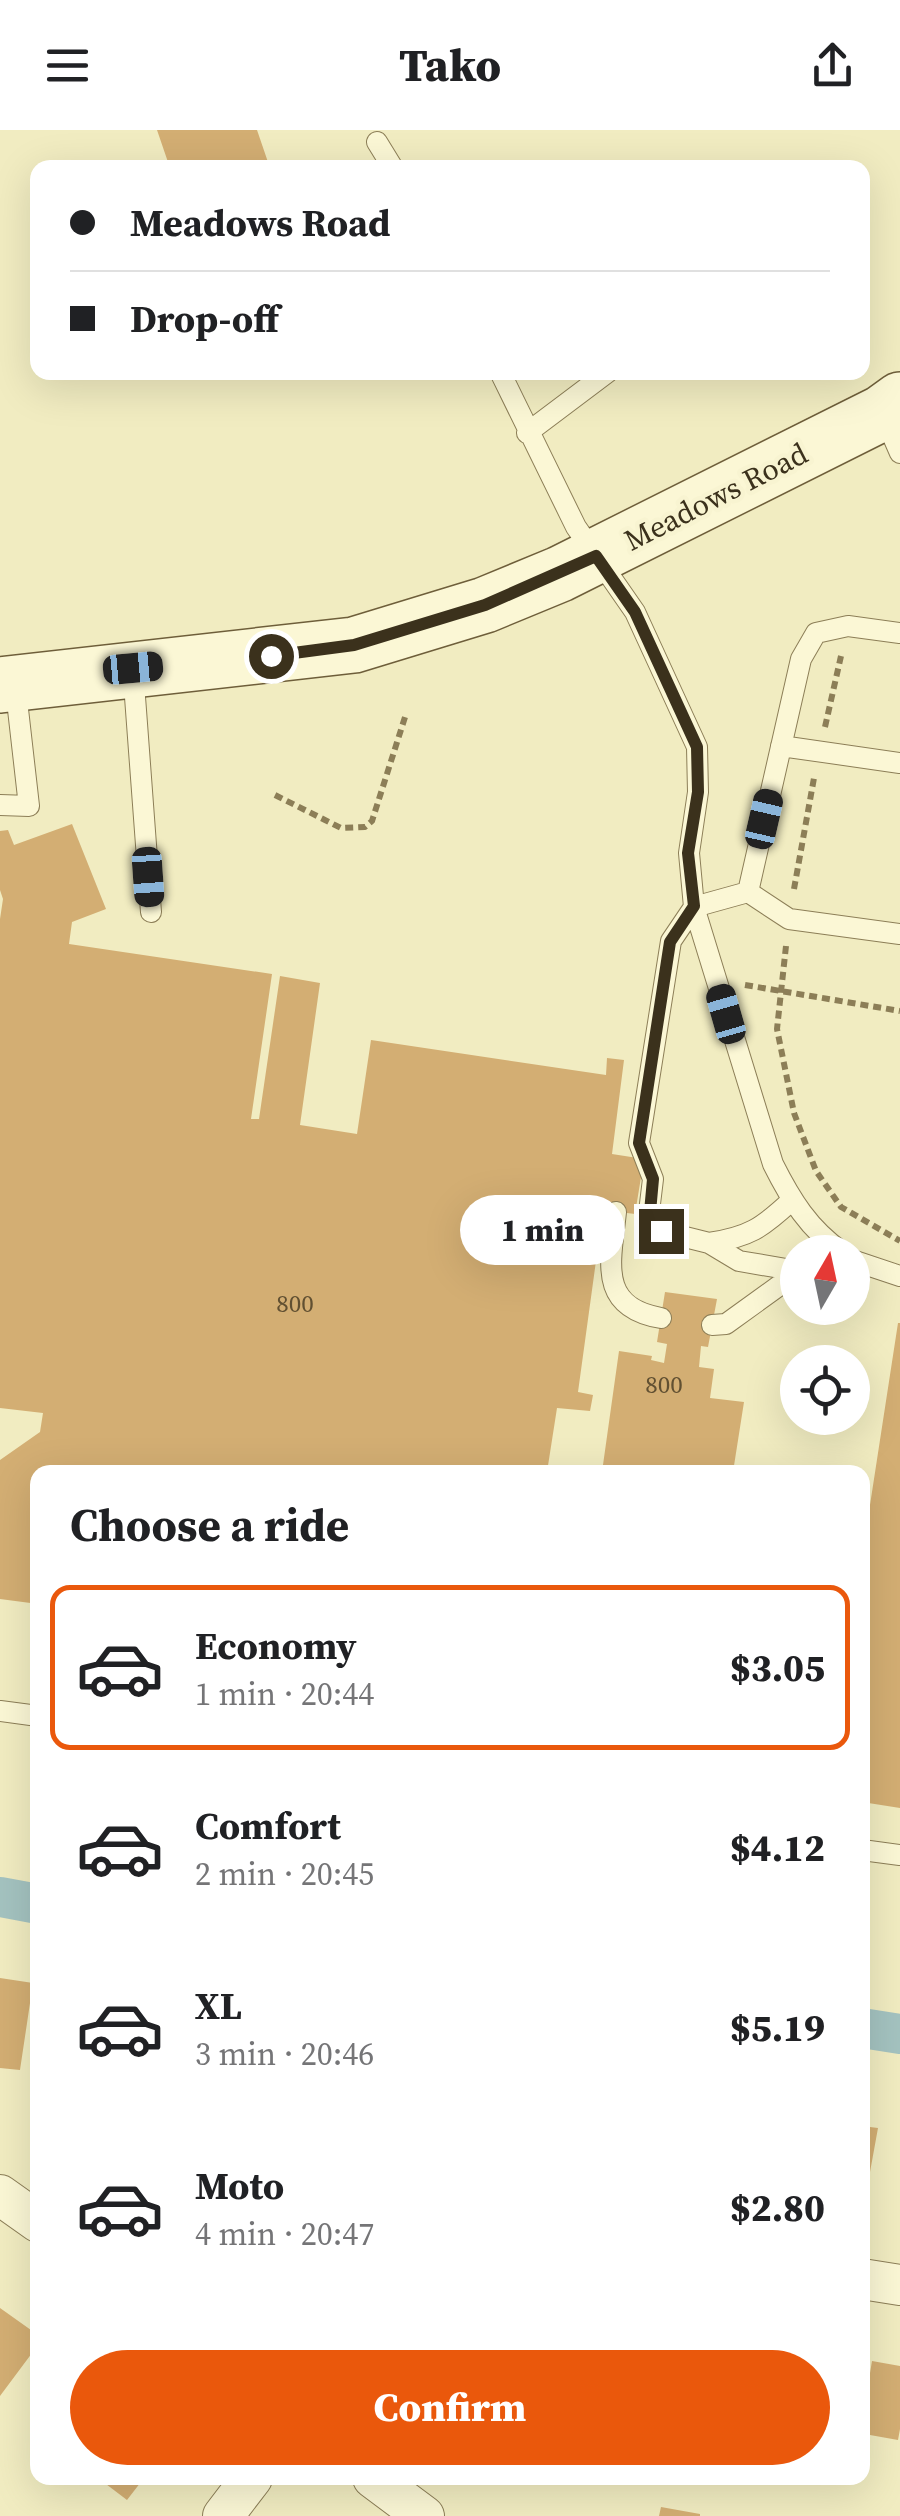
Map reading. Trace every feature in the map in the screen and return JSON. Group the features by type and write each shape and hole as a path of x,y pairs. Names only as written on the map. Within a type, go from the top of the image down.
{"street":[{"name":"Meadows Road","path":"7,683 354,645 485,605 894,422"},
{"path":"0,2195 30,2216"},
{"path":"870,2280 900,2284"},
{"path":"222,2516 246,2485"},
{"path":"383,2485 424,2516"}],"lane":[{"path":"378,142 388,160"},
{"path":"504,380 576,527 635,612 697,747 698,792 688,853 694,906 773,1164 791,1200 817,1235"},
{"path":"527,432 597,380"},
{"path":"748,892 800,659 816,633 848,626 900,633"},
{"path":"133,668 151,912"},
{"path":"0,806 29,806 7,683"},
{"path":"781,746 900,763"},
{"path":"780,1269 739,1262 709,1243 661,1231 650,1212 653,1179 632,1150 670,942 694,906 748,892 789,919 900,934"},
{"path":"709,1243 752,1232 791,1200"},
{"path":"616,1212 610,1265 616,1292 630,1310 661,1318"},
{"path":"870,1266 900,1276"},
{"path":"870,1275 900,1276"},
{"path":"712,1325 726,1324 780,1285"},
{"path":"0,1711 30,1715"},
{"path":"870,1851 900,1855"}],"path":[{"path":"275,795 342,828 365,827 372,820 406,714"},
{"path":"716,979 900,1011"}],"building":[{"path":"157,130 257,130 267,160 167,160"},
{"path":"72,824 106,909 72,922 69,944 272,974 251,1119 259,1119 280,976 320,983 300,1125 357,1134 371,1040 606,1075 607,1058 624,1060 612,1154 644,1159 635,1214 603,1210 578,1392 593,1395 590,1411 557,1408 548,1465 30,1465 30,1603 0,1599 0,1460 40,1432 43,1413 0,1408 0,831 8,830 14,845"},
{"path":"665,1292 717,1299 708,1347 701,1346 699,1367 714,1369 710,1398 744,1402 734,1465 603,1465 619,1351 652,1356 651,1360 664,1363 667,1344 657,1342"},
{"path":"900,1323 900,1808 870,1803 870,1505"},
{"path":"0,1978 30,1983 20,2070 0,2068"},
{"path":"870,2127 878,2128 870,2172"},
{"path":"0,2308 30,2329 30,2356 0,2396"},
{"path":"872,2361 900,2366 898,2440 870,2435"},
{"path":"107,2485 139,2485 127,2500"},
{"path":"661,2507 700,2514 700,2516 659,2516"}],"waterway":[{"path":"0,1897 30,1903"},
{"path":"870,2029 900,2034"}],"route":[{"path":"271,656 354,645 485,605 596,556 635,612 697,747 698,792 688,853 694,906 670,942 639,1143 653,1179 650,1212 661,1231"}]}
